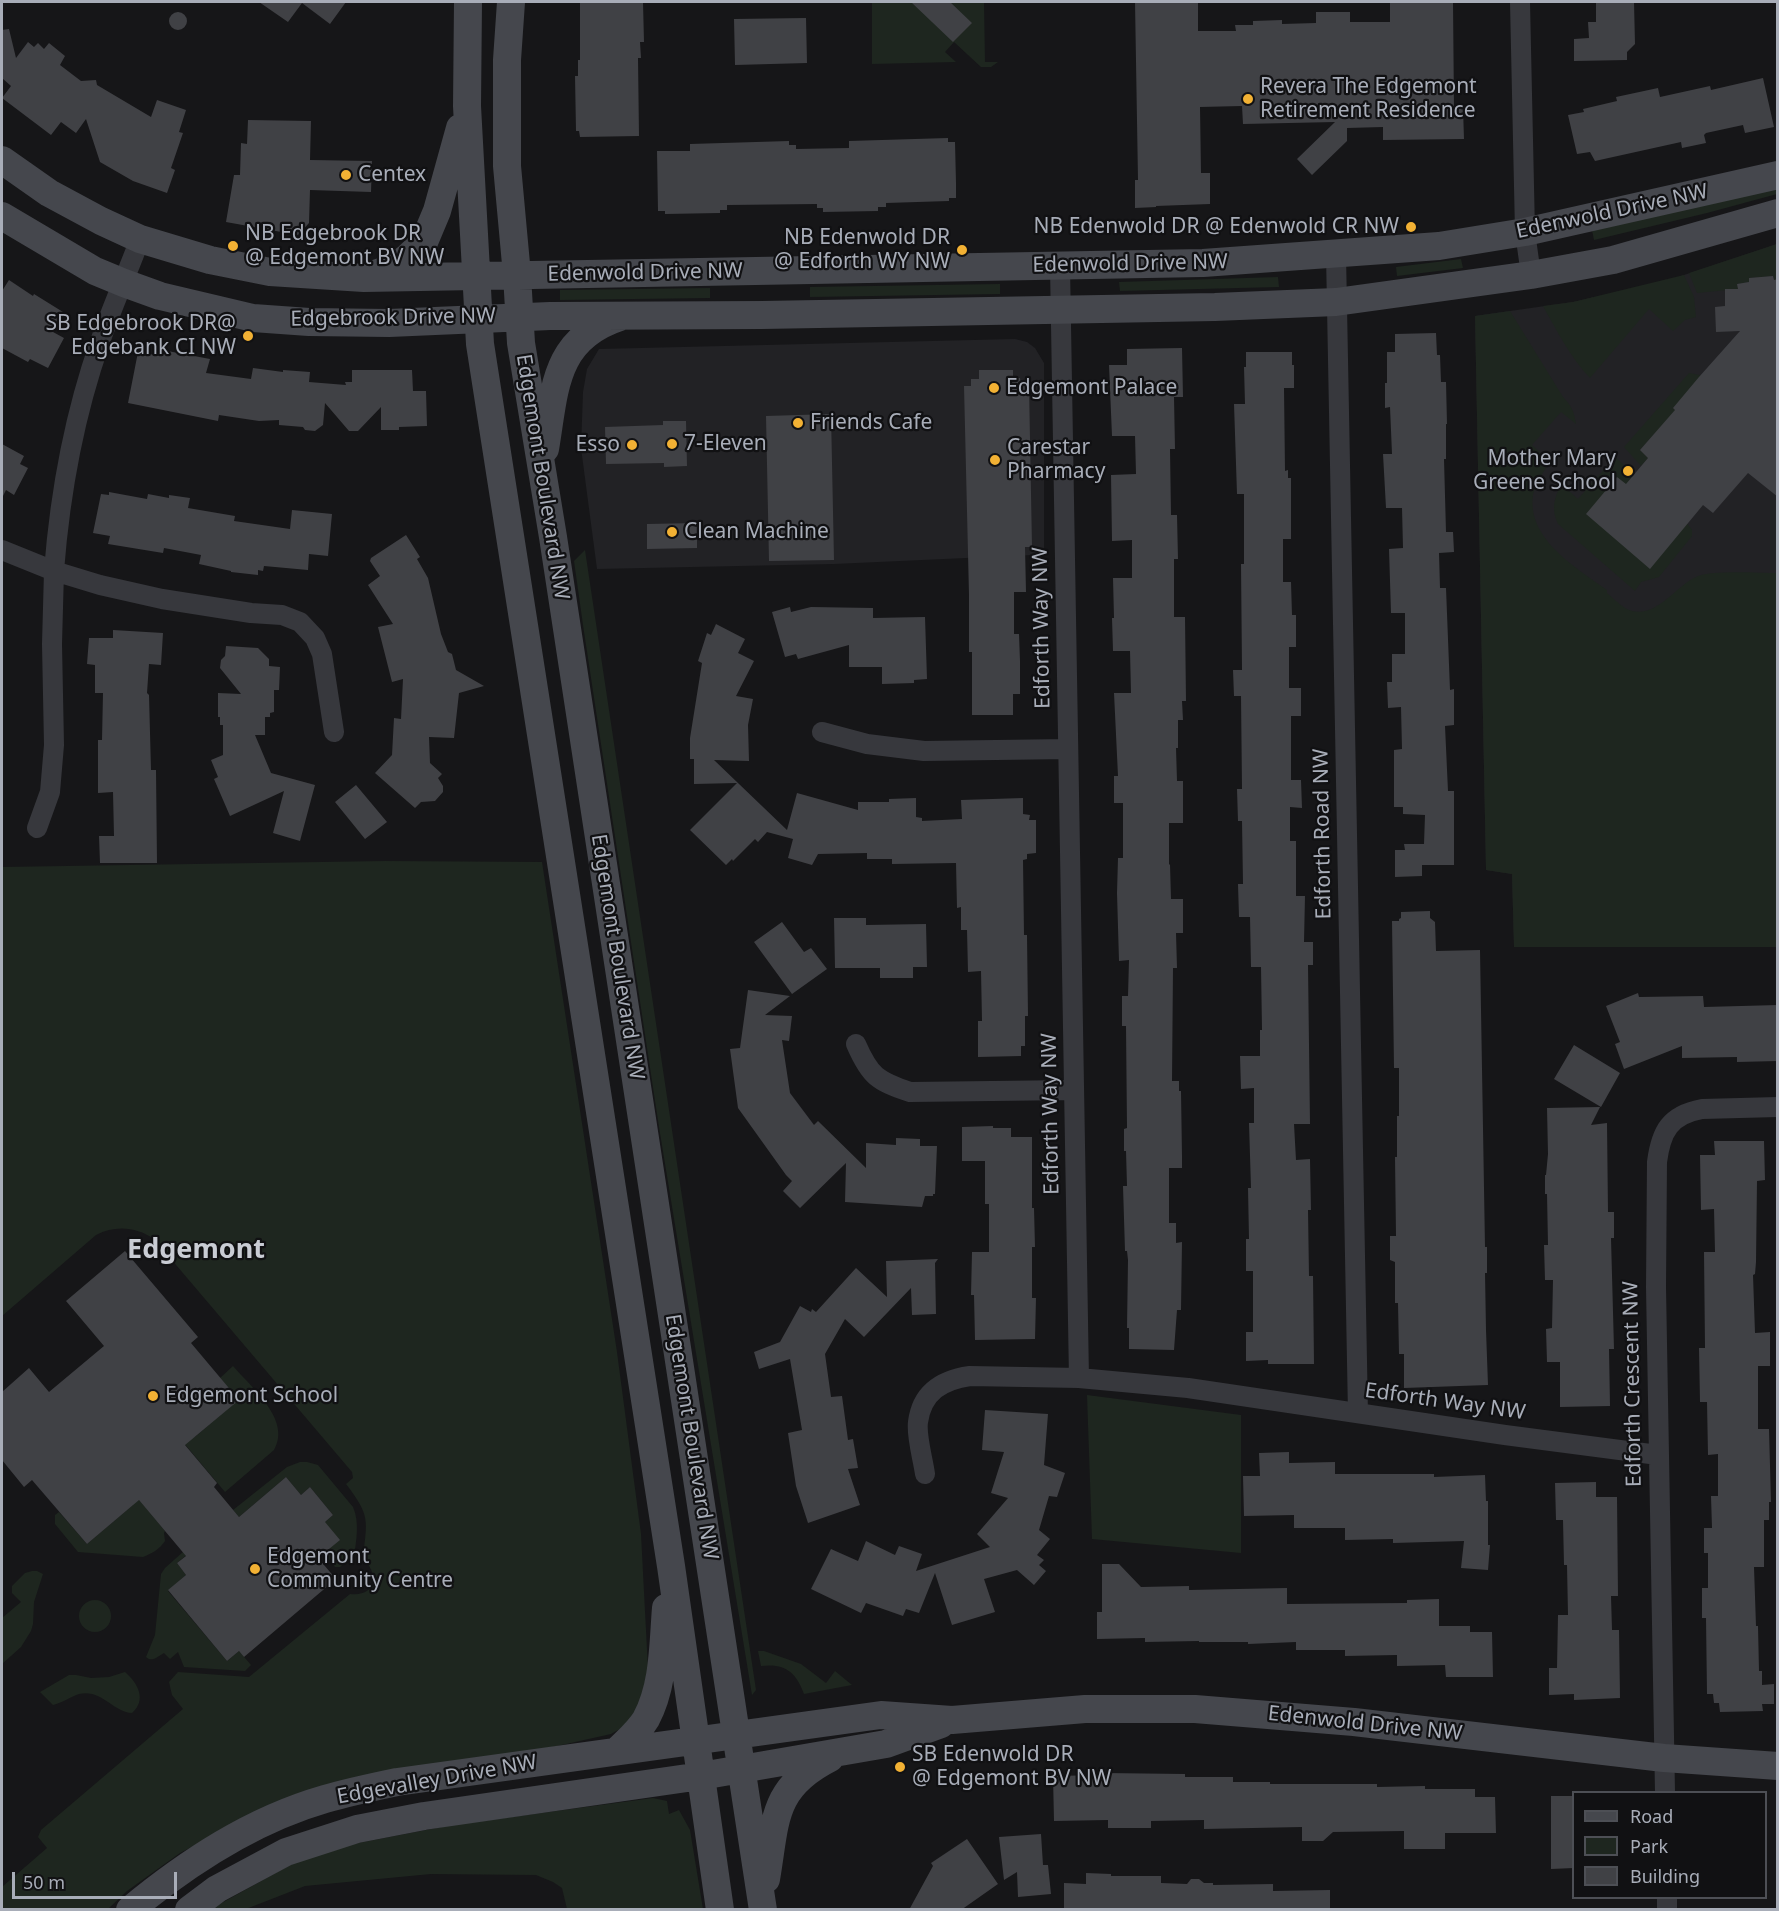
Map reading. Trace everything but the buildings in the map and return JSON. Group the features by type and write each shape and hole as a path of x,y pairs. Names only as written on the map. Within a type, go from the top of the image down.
{"street":[{"name":"Edgemont Boulevard NW","path":"468,2 467,106 480,344 671,1566 720,1910"},
{"name":"Edgemont Boulevard NW","path":"511,2 507,60 507,166 524,369 542,468 763,1906"},
{"path":"1520,2 1525,232 1531,275"},
{"path":"364,278 395,267 424,242 437,211 467,106"},
{"name":"Edgebrook Drive NW","path":"2,160 49,193 101,221 140,239 210,260 270,272 364,278 476,276"},
{"name":"Edenwold Drive NW","path":"476,276 1203,263 1336,254 1439,246 1525,232 1778,176"},
{"name":"Edenwold Drive NW","path":"519,316 1060,310 1336,302 1531,275 1613,260 1778,213"},
{"name":"Edgebrook Drive NW","path":"2,216 95,271 124,284 160,296 252,318 309,322 389,323 519,316"},
{"path":"37,828 50,792 54,745 52,644 54,571 57,528 65,476 85,389 100,341 140,239"},
{"name":"Edforth Road NW","path":"1336,254 1358,1413"},
{"name":"Edforth Way NW","path":"1060,266 1079,1378 1188,1388 1658,1455"},
{"path":"542,468 557,382 565,359 573,348 594,330 609,321 625,316"},
{"path":"2,549 54,571 100,585 162,599 251,613 282,615 300,622 315,638 322,654 334,732"},
{"path":"822,732 867,744 924,751 1068,749"},
{"path":"856,1044 865,1065 876,1077 890,1086 910,1092 1074,1090"},
{"name":"Edforth Crescent NW","path":"1665,1791 1656,1287 1659,1146 1671,1122 1702,1108 1778,1107"},
{"path":"925,1474 918,1424 924,1402 937,1387 953,1379 970,1376 1079,1378"},
{"path":"617,1751 645,1720 656,1695 671,1566"},
{"name":"Edenwold Drive NW","path":"736,1736 881,1715 952,1720 1085,1709 1195,1709 1354,1722 1664,1758 1778,1766"},
{"name":"Edenwold Drive NW","path":"741,1769 886,1744 952,1720"},
{"name":"Edgevalley Drive NW","path":"130,1910 169,1877 217,1846 262,1822 323,1799 397,1782 736,1736"},
{"path":"763,1906 778,1809 787,1791 802,1775 816,1765 845,1750"},
{"name":"Edgevalley Drive NW","path":"189,1910 217,1889 286,1852 357,1829 424,1816 741,1769"}],"shaded area":[{"name":"Mother Mary Greene School","path":"1777,244 1777,943 1514,947 1512,874 1486,870 1475,316 1573,302 1669,280"},
{"path":"1015,339 1027,342 1035,348 1044,363 1044,549 1032,555 834,564 597,569 581,448 583,392 587,369 599,349"}],"green space":[{"path":"872,2 984,2 985,62 998,62 991,67 981,67 954,42 945,52 956,62 872,64"},
{"path":"1777,188 1777,194 1594,240 1592,230"},
{"path":"1777,244 1777,279 1774,280 1773,276 1749,278 1749,282 1737,284 1738,289 1697,293 1689,273"},
{"path":"1461,259 1463,268 1397,276 1396,267"},
{"path":"1684,275 1694,297 1696,317 1685,320 1673,331 1649,309 1590,378 1570,353 1543,306 1573,302"},
{"path":"1278,277 1279,287 1120,291 1119,282"},
{"path":"1000,284 1000,294 810,297 810,287"},
{"path":"710,288 710,298 560,300 560,290"},
{"name":"Mother Mary Greene School","path":"1510,311 1570,406 1576,424 1561,412 1532,445 1548,462 1535,487 1532,504 1535,520 1553,548 1607,590 1607,593 1620,605 1636,612 1655,607 1689,581 1705,574 1777,573 1777,947 1514,947 1512,874 1486,870 1475,316"},
{"path":"1689,373 1705,376 1683,417 1664,439 1656,432 1640,450 1648,458 1641,466 1624,447"},
{"path":"1615,457 1683,518 1692,530 1692,536 1659,577 1641,582 1635,591 1558,524 1554,509 1561,484 1578,499"},
{"path":"585,550 756,1690 752,1695 659,1127 583,625 574,561"},
{"path":"385,861 542,862 617,1352 641,1534 648,1669 640,1704 625,1726 611,1734 257,1813 180,1853 127,1891 108,1909 2,1909 2,1887 47,1848 38,1837 41,1830 183,1709 172,1695 169,1682 178,1672 249,1677 350,1594 359,1594 370,1588 373,1577 372,1571 363,1559 366,1526 363,1512 346,1484 353,1478 352,1472 154,1239 140,1232 126,1229 111,1230 96,1235 2,1316 2,867"},
{"path":"233,1366 259,1394 274,1416 278,1427 278,1439 274,1450 225,1492 183,1442 196,1436 238,1400 220,1378"},
{"path":"1087,1395 1241,1415 1241,1553 1092,1539"},
{"path":"300,1462 318,1465 353,1507 357,1526 354,1558 340,1567 335,1567 324,1553 325,1522 333,1515 310,1487 301,1495 286,1477 239,1517 233,1510 287,1467"},
{"path":"131,1490 165,1531 163,1544 146,1556 78,1552 55,1524 55,1515 59,1512 87,1544 133,1505"},
{"path":"193,1543 196,1547 177,1563 186,1575 168,1591 227,1661 239,1651 251,1665 245,1671 184,1667 178,1652 170,1659 164,1653 153,1659 146,1657 155,1635 161,1574"},
{"path":"32,1571 43,1574 34,1602 31,1631 21,1647 2,1664 2,1618 21,1602 12,1593 12,1586 25,1573"},
{"path":"95,1600 106,1605 111,1616 106,1627 95,1632 84,1627 79,1616 84,1605"},
{"path":"758,1651 801,1664 826,1683 835,1671 852,1685 804,1694 797,1680 788,1671 777,1666 761,1666"},
{"path":"125,1672 137,1686 140,1697 137,1708 132,1713 125,1712 87,1693 53,1705 40,1692 69,1675 91,1678 109,1677"},
{"path":"653,1798 667,1801 669,1814 679,1810 690,1830 703,1909 567,1909 562,1888 536,1875 431,1874 305,1886 246,1909 209,1910 301,1859 327,1849 452,1825"}],"place":[{"name":"Revera The Edgemont Retirement Residence","path":"1248,99"},
{"name":"Centex","path":"346,175"},
{"name":"NB Edenwold DR @ Edenwold CR NW","path":"1411,227"},
{"name":"NB Edgebrook DR @ Edgemont BV NW","path":"233,246"},
{"name":"NB Edenwold DR @ Edforth WY NW","path":"962,250"},
{"name":"SB Edgebrook DR@ Edgebank CI NW","path":"248,336"},
{"name":"Edgemont Palace","path":"994,388"},
{"name":"Friends Cafe","path":"798,423"},
{"name":"7-Eleven","path":"672,444"},
{"name":"Esso","path":"632,445"},
{"name":"Carestar Pharmacy","path":"995,460"},
{"name":"Mother Mary Greene School","path":"1628,471"},
{"name":"Clean Machine","path":"672,532"},
{"name":"Edgemont School","path":"153,1396"},
{"name":"Edgemont Community Centre","path":"255,1569"},
{"name":"SB Edenwold DR @ Edgemont BV NW","path":"900,1767"}],"district":[{"name":"Edgemont","path":"196,1250"}]}
